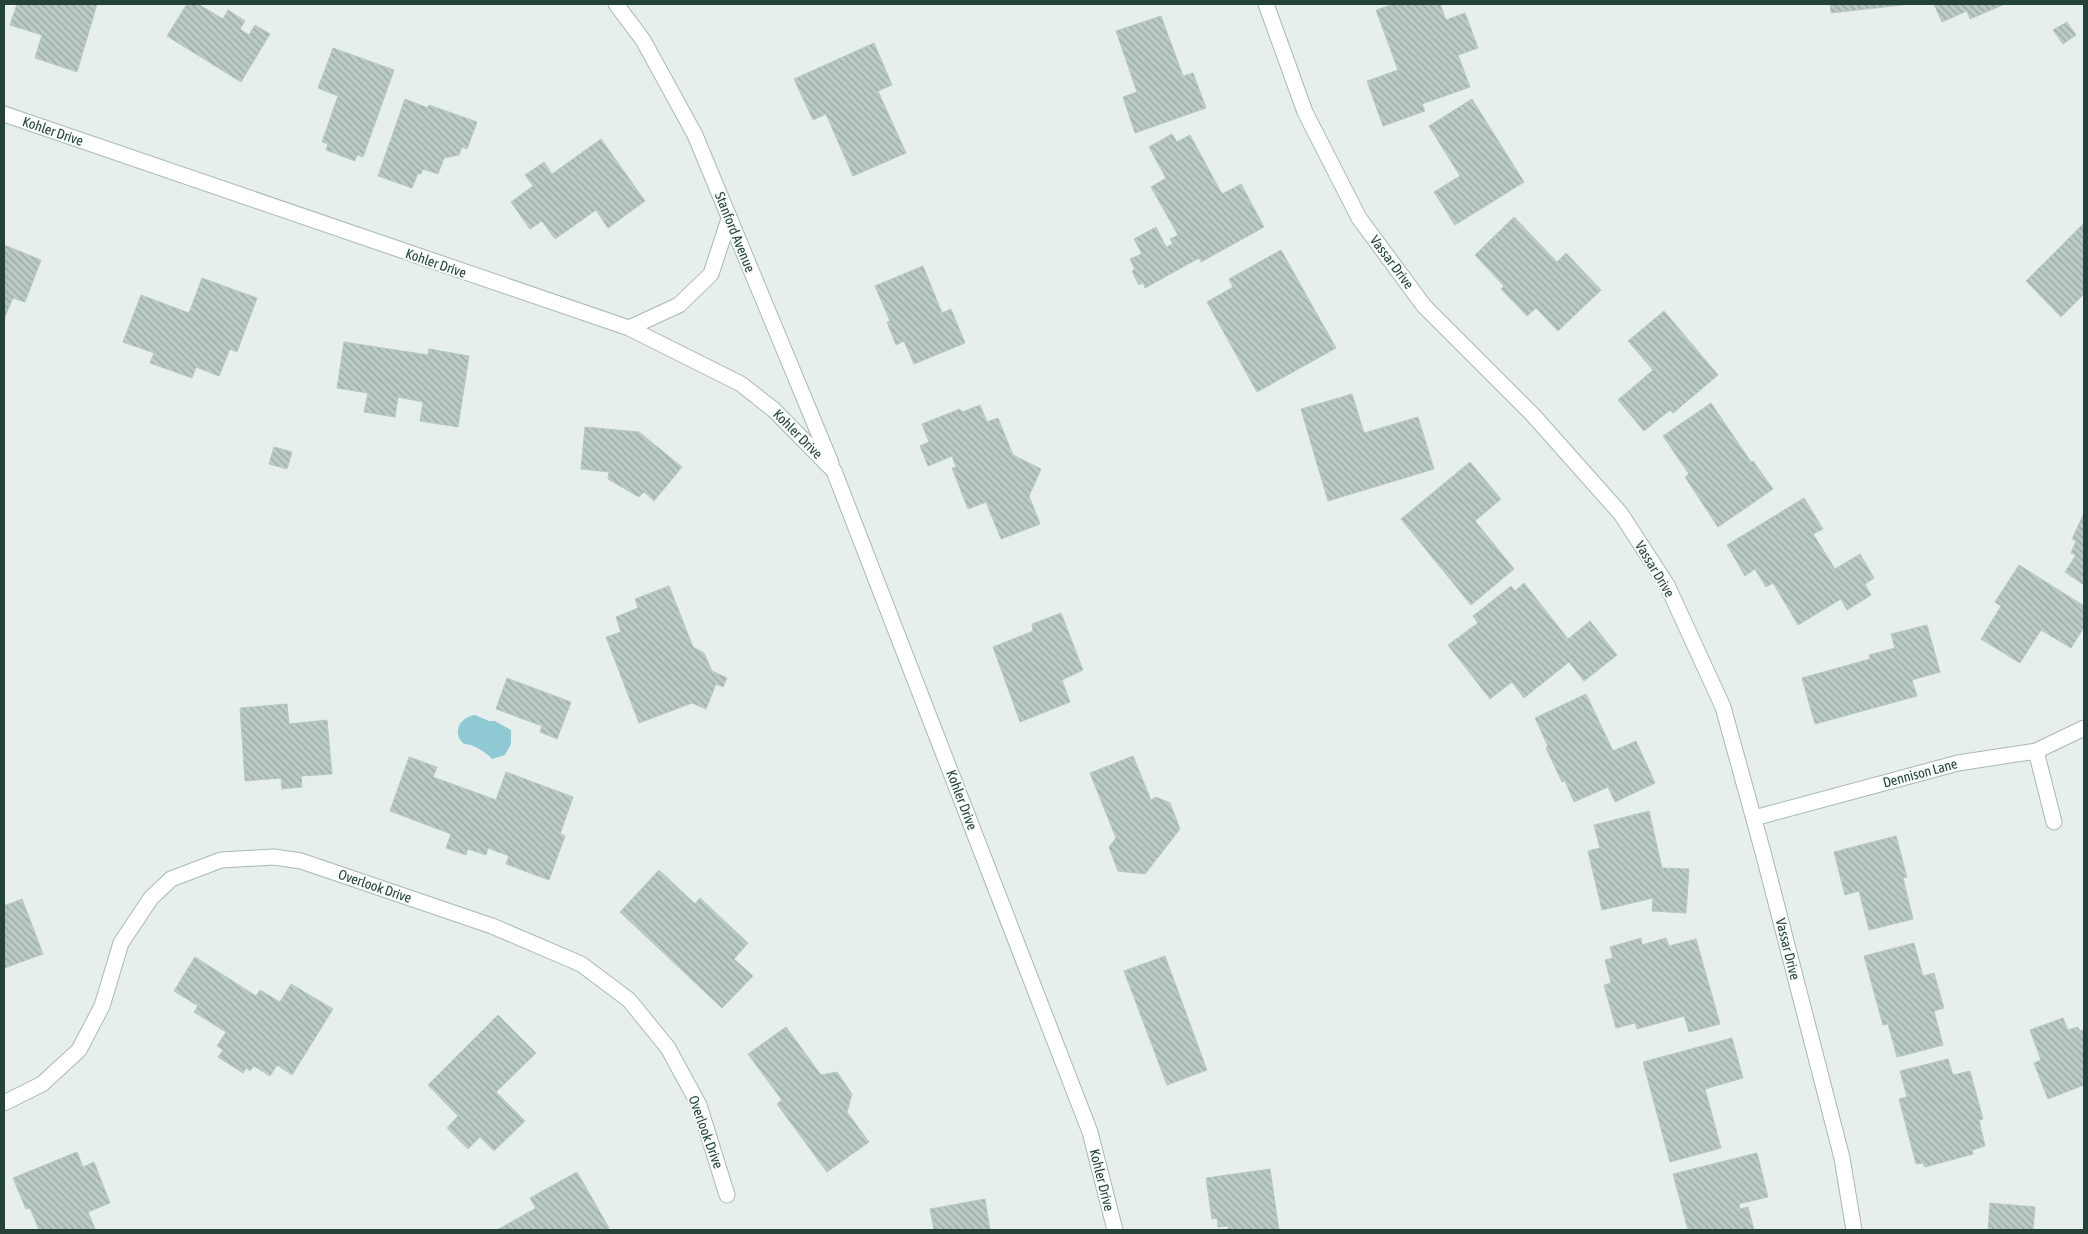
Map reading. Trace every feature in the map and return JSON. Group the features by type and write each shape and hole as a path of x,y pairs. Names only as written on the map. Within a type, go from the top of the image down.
{"street":[{"name":"Stanford Avenue","path":"616,4 643,40 696,135 834,471"},
{"name":"Vassar Drive","path":"1266,4 1305,112 1359,218 1424,306 1533,415 1622,514 1667,585 1723,707 1754,818 1842,1158 1854,1230"},
{"name":"Kohler Drive","path":"4,114 629,328 741,384 774,410 834,471 1090,1132 1115,1230"},
{"path":"629,328 678,305 710,274 729,219"},
{"name":"Dennison Lane","path":"1754,818 1958,763 2036,751 2084,728"},
{"path":"2036,751 2054,822"},
{"name":"Overlook Drive","path":"4,1103 42,1084 79,1050 102,1006 121,943 151,898 171,879 221,860 274,857 301,861 492,926 581,964 629,1000 668,1048 699,1105 727,1195"}],"water":[{"path":"475,715 489,721 495,721 511,730 511,744 505,755 492,759 479,749 464,744 460,740 458,735 459,726 465,719"}],"building":[{"path":"17,4 97,4 77,72 35,58 42,35 10,25"},
{"path":"187,4 198,4 223,19 228,10 245,21 240,29 249,35 255,25 270,34 241,82 167,36"},
{"path":"1395,4 1440,4 1446,20 1465,13 1478,48 1458,55 1470,87 1422,104 1425,111 1383,126 1367,81 1398,70 1376,10"},
{"path":"1830,4 1911,4 1831,13"},
{"path":"1934,4 2005,4 1970,19 1967,11 1942,22"},
{"path":"1161,16 1183,76 1193,73 1206,108 1135,133 1123,97 1137,92 1116,31"},
{"path":"2067,22 2076,35 2063,44 2053,30"},
{"path":"874,43 892,85 878,91 906,153 853,176 826,114 813,120 794,79"},
{"path":"333,48 394,70 363,157 357,155 355,161 326,150 328,144 322,142 338,96 318,88"},
{"path":"405,99 428,108 429,105 477,122 467,149 462,147 459,155 444,158 438,174 423,169 421,174 418,173 412,188 378,176"},
{"path":"1472,99 1524,182 1455,225 1434,192 1460,176 1429,126"},
{"path":"1172,134 1177,142 1190,135 1222,194 1241,184 1264,227 1201,262 1199,258 1145,288 1143,282 1139,285 1132,271 1135,269 1130,259 1142,254 1134,239 1156,227 1166,247 1173,244 1170,239 1178,235 1151,187 1166,178 1149,147"},
{"path":"601,139 645,201 608,228 596,210 555,239 542,221 530,229 511,202 533,186 525,175 544,162 552,174"},
{"path":"1514,217 1557,262 1566,253 1601,290 1558,331 1536,308 1527,316 1501,289 1504,286 1475,255"},
{"path":"2084,223 2084,296 2061,317 2026,281"},
{"path":"4,245 41,260 25,302 13,298 4,319"},
{"path":"1281,250 1336,348 1257,392 1207,302 1233,287 1229,279"},
{"path":"923,266 942,313 951,309 965,343 914,364 904,341 896,345 887,322 890,321 875,286"},
{"path":"202,278 257,298 237,352 230,349 219,376 196,367 192,378 150,363 154,353 123,342 141,295 189,313"},
{"path":"1664,311 1718,375 1673,413 1670,410 1644,431 1618,400 1653,370 1628,341"},
{"path":"344,342 428,355 429,349 469,356 458,427 420,421 423,402 398,397 395,417 364,412 368,393 337,388"},
{"path":"1352,394 1364,433 1418,417 1434,469 1328,501 1301,409"},
{"path":"1711,403 1751,462 1753,461 1773,489 1718,527 1685,477 1689,474 1663,436"},
{"path":"980,405 987,422 998,418 1013,455 1041,469 1029,496 1040,524 1001,539 986,502 968,509 952,468 956,467 952,456 928,466 920,446 929,442 922,424 960,409 962,412"},
{"path":"585,427 639,432 682,467 654,501 644,492 639,497 608,479 609,472 581,469"},
{"path":"274,447 292,452 287,469 269,464"},
{"path":"1470,462 1501,499 1475,521 1514,569 1471,605 1401,519"},
{"path":"1804,498 1823,529 1813,534 1835,569 1860,554 1874,578 1865,584 1871,595 1847,610 1841,599 1798,625 1773,583 1766,587 1755,569 1745,576 1727,545"},
{"path":"2084,513 2084,585 2065,572 2076,555 2071,553 2076,541 2072,539"},
{"path":"2019,565 2084,606 2084,627 2071,648 2041,630 2020,663 1981,639 2001,606 1995,602"},
{"path":"1524,583 1568,639 1590,621 1617,655 1584,681 1569,662 1524,698 1512,682 1490,699 1448,645 1478,623 1473,616 1511,586 1515,591"},
{"path":"669,586 693,647 704,653 712,671 727,678 723,687 716,684 706,709 692,703 639,723 606,637 621,632 616,617 638,608 635,599"},
{"path":"1061,613 1083,670 1062,680 1070,702 1020,722 993,647 1033,631 1032,624"},
{"path":"1927,625 1940,672 1912,680 1917,696 1815,724 1802,678 1870,659 1869,655 1895,648 1891,634"},
{"path":"507,678 571,702 557,739 540,732 542,726 496,709"},
{"path":"1586,694 1613,751 1636,741 1655,783 1615,802 1608,787 1574,802 1565,781 1562,782 1546,748 1548,746 1535,718"},
{"path":"287,704 289,724 327,720 332,774 301,776 302,787 282,789 281,778 245,781 240,708"},
{"path":"1133,756 1151,800 1156,797 1170,803 1180,829 1145,874 1118,871 1109,847 1116,838 1090,773"},
{"path":"409,757 437,767 433,777 496,800 506,772 573,797 560,834 565,836 549,880 506,864 509,856 488,848 486,855 468,849 466,855 446,848 451,834 390,811"},
{"path":"1649,811 1662,868 1689,869 1686,913 1652,911 1653,898 1602,910 1588,851 1600,848 1594,825"},
{"path":"1896,836 1907,877 1903,878 1913,919 1869,930 1859,891 1845,895 1834,852"},
{"path":"659,870 695,904 700,898 748,943 734,959 753,976 722,1008 620,912"},
{"path":"22,899 43,954 4,968 4,906"},
{"path":"1641,938 1642,945 1666,938 1669,946 1696,939 1720,1024 1689,1032 1684,1016 1637,1029 1635,1023 1616,1028 1604,985 1611,983 1605,960 1613,958 1610,947"},
{"path":"1914,943 1923,976 1934,973 1944,1008 1934,1011 1943,1045 1897,1057 1888,1024 1883,1025 1864,956"},
{"path":"1165,956 1207,1070 1167,1085 1124,971"},
{"path":"195,957 256,996 260,990 280,1002 291,984 333,1009 292,1075 277,1065 270,1076 254,1066 250,1071 246,1068 243,1073 218,1057 223,1050 217,1046 226,1032 194,1012 198,1006 174,991"},
{"path":"498,1015 536,1053 496,1092 525,1121 494,1151 480,1137 468,1149 447,1128 458,1116 428,1085"},
{"path":"2063,1018 2068,1030 2078,1027 2080,1031 2084,1030 2084,1085 2048,1099 2034,1063 2041,1060 2030,1030"},
{"path":"786,1027 821,1075 837,1072 852,1094 847,1112 869,1142 827,1172 777,1104 782,1100 748,1054"},
{"path":"1732,1038 1743,1078 1705,1089 1721,1148 1670,1162 1643,1062"},
{"path":"1948,1059 1953,1075 1970,1071 1983,1119 1979,1120 1985,1146 1972,1150 1973,1154 1925,1167 1923,1163 1916,1164 1899,1099 1907,1097 1900,1071"},
{"path":"77,1152 83,1167 94,1162 110,1203 88,1212 95,1229 39,1230 30,1208 26,1209 13,1178"},
{"path":"1757,1153 1768,1197 1739,1204 1740,1209 1748,1207 1754,1230 1688,1230 1673,1174"},
{"path":"1270,1169 1279,1230 1228,1230 1228,1226 1218,1227 1217,1218 1212,1219 1206,1178"},
{"path":"577,1172 609,1228 605,1230 497,1230 536,1208 530,1198"},
{"path":"985,1199 990,1230 934,1230 930,1209"},
{"path":"1990,1203 2035,1207 2033,1230 1988,1230"}]}
